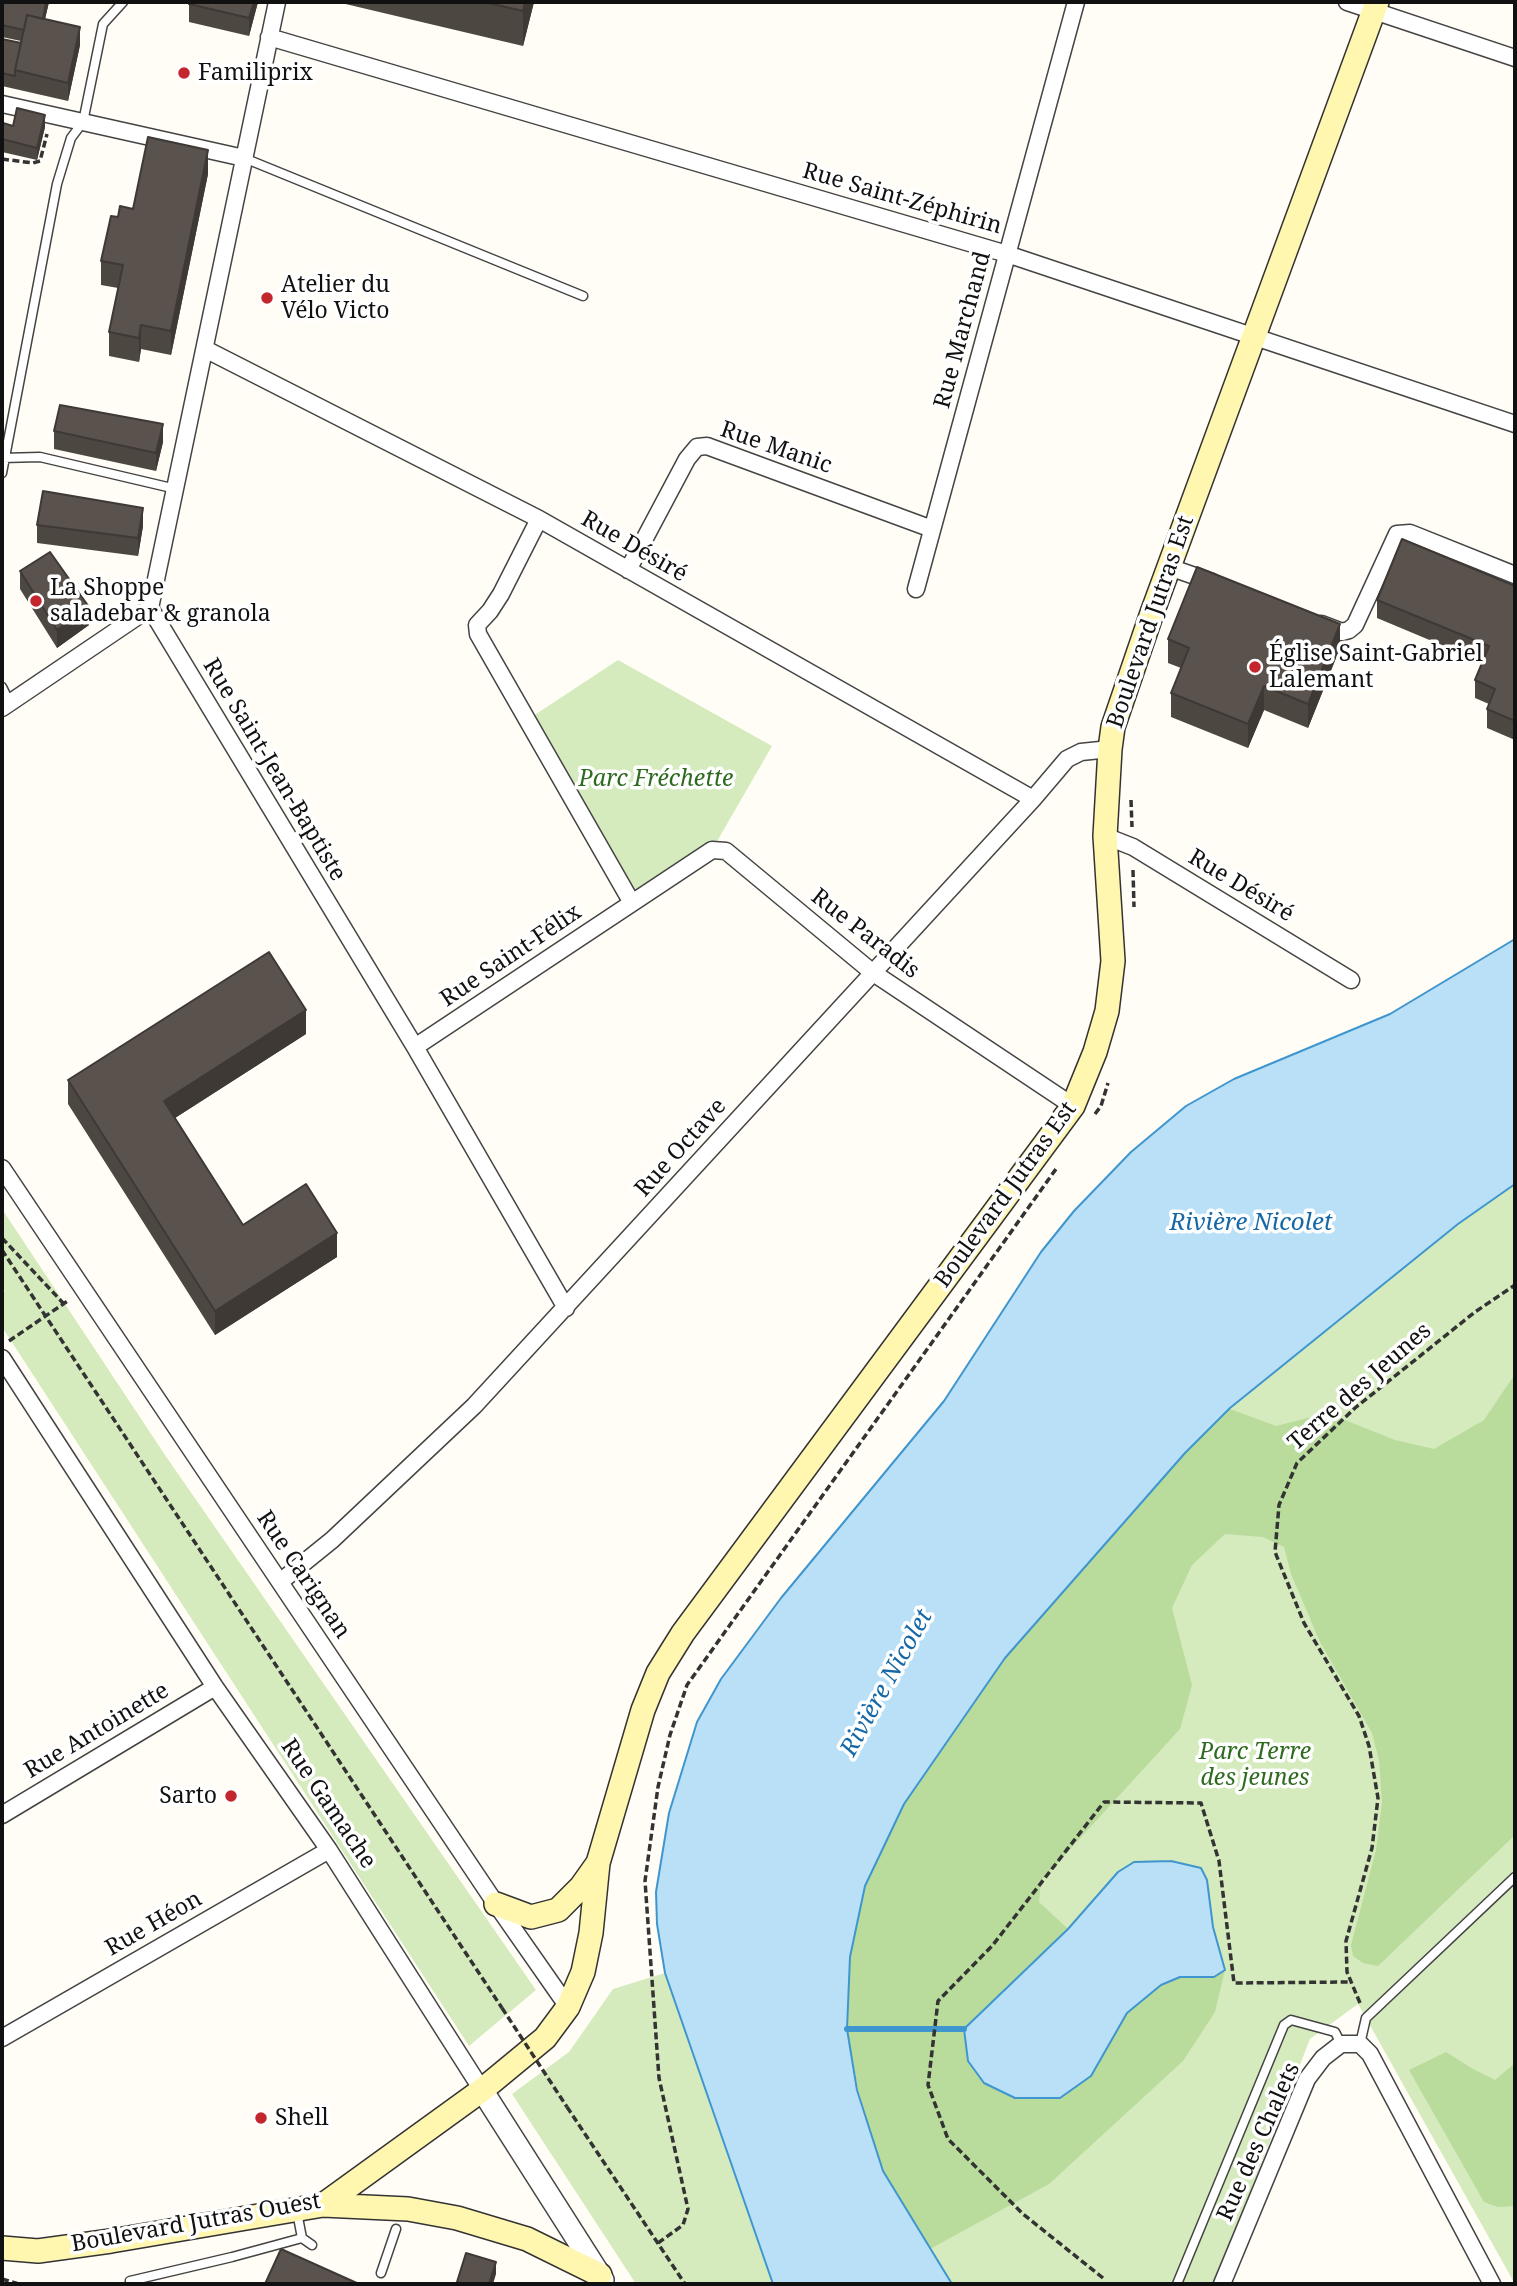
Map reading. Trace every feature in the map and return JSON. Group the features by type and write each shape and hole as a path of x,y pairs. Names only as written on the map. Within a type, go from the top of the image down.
{"main road":[{"name":"Boulevard Jutras Est","path":"482,2090 545,2038 568,2007 583,1972 591,1933 598,1863 643,1710 665,1663 715,1590 1083,1112 1095,1052 1107,1011 1113,961 1105,836 1113,727 1169,566 1376,7"},
{"path":"496,1904 531,1917 558,1910 581,1887 598,1863"},
{"name":"Boulevard Jutras Ouest","path":"2,2248 38,2251 323,2205 482,2090"},
{"path":"323,2205 408,2208 457,2218 527,2239 603,2280"}],"street":[{"path":"6,705 53,676 150,608 276,2"},
{"name":"Rue Marchand","path":"916,589 1076,2"},
{"path":"1347,2 1376,7 1515,58"},
{"name":"Rue Saint-Zéphirin","path":"269,37 1007,254 1515,424"},
{"path":"2,104 244,158"},
{"name":"Rue Désiré","path":"205,349 540,519 1033,799"},
{"name":"Rue Manic","path":"628,569 687,459 697,447 708,446 932,529"},
{"path":"540,519 502,594 477,625 478,634 632,903"},
{"path":"1303,617 1342,632 1349,630 1354,625 1393,538 1403,533 1515,575"},
{"path":"1169,566 1227,588"},
{"name":"Rue Saint-Jean-Baptiste","path":"150,608 415,1047 566,1308"},
{"name":"Rue Octave","path":"280,1582 332,1540 474,1406 1067,759 1081,751 1110,749"},
{"name":"Rue Désiré","path":"1105,836 1133,847 1351,980"},
{"name":"Rue Paradis","path":"632,903 712,850 726,851 872,972 1083,1112"},
{"name":"Rue Saint-Félix","path":"415,1047 632,903"},
{"name":"Rue Carignan","path":"2,1168 568,2007"},
{"name":"Rue Gamache","path":"2,1358 215,1687 329,1850 603,2280"},
{"name":"Rue Antoinette","path":"2,1815 215,1687"},
{"name":"Rue Héon","path":"2,2038 329,1850"},
{"path":"1341,2044 1360,2044 1370,2054 1492,2284"},
{"name":"Rue des Chalets","path":"1222,2284 1307,2079 1323,2058 1341,2044"}],"lane":[{"path":"2,473 57,184 71,138 83,122 103,24 123,2"},
{"path":"244,158 583,296"},
{"path":"3,459 40,457 176,489"},
{"path":"2,687 6,705"},
{"path":"1360,2044 1366,2018 1515,1877"},
{"path":"1177,2284 1284,2025 1292,2020 1335,2032 1341,2044"},
{"path":"296,2209 302,2238 312,2245"},
{"path":"381,2273 396,2229"},
{"path":"130,2281 302,2238"}],"path":[{"path":"2,159 33,163 40,161 48,127"},
{"path":"1131,797 1134,912"},
{"path":"1083,1112 1101,1107 1109,1082"},
{"path":"658,2243 683,2225 688,2209 659,2078 645,1881 657,1787 670,1735 687,1685 1062,1161"},
{"path":"2,1238 64,1304"},
{"path":"2,1250 685,2284"},
{"name":"Terre des Jeunes","path":"1366,2018 1347,1972 1346,1941 1372,1848 1378,1798 1369,1745 1359,1716 1304,1623 1275,1552 1279,1505 1297,1463 1355,1408 1475,1312 1515,1285"},
{"path":"2,1346 83,1291"},
{"path":"1103,2278 1023,2214 948,2139 928,2084 938,2001 992,1946 1104,1802 1201,1803 1219,1861 1234,1983 1351,1982"},
{"path":"2,2279 19,2284"}],"green space":[{"name":"Parc Fréchette","path":"618,660 772,746 712,850 632,903 527,720"},
{"name":"Parc Terre des jeunes","path":"1515,1184 1515,2284 1358,2004 1310,2039 1214,2284 952,2284 883,2171 1185,1453 1230,1408 1458,1224"},
{"path":"2,1209 165,1455 536,1990 469,2046 2,1327 2,1294 5,1291 2,1286"},
{"path":"1515,1374 1515,1835 1378,1966 1363,1963 1353,1956 1351,1945 1376,1850 1382,1802 1379,1760 1372,1733 1320,1642 1291,1574 1284,1547 1263,1537 1225,1534 1192,1565 1172,1608 1192,1685 1180,1729 1041,1881 1039,1902 1068,1929 964,2029 1091,2076 1127,2013 1161,1985 1180,1977 1214,1977 1225,1970 1215,2012 1183,2061 1049,2184 930,2249 883,2171 858,2090 847,2029 850,1957 865,1886 904,1804 1005,1658 1185,1453 1230,1409 1276,1426 1327,1413 1395,1440 1434,1449 1484,1420"},
{"path":"665,1973 773,2284 636,2284 512,2094 569,2052 613,1989"},
{"path":"1446,2052 1495,2080 1515,2063 1515,2206 1498,2207 1484,2202 1409,2070"}],"water":[{"name":"Rivière Nicolet","path":"1515,939 1515,1184 1458,1224 1230,1408 1185,1453 1005,1658 904,1804 865,1886 850,1957 847,2029 857,2090 883,2171 952,2284 773,2284 665,1973 657,1924 656,1892 669,1813 697,1722 721,1679 781,1598 944,1401 1041,1252 1074,1211 1131,1152 1186,1106 1234,1079 1390,1014"},
{"path":"1171,1861 1201,1868 1207,1880 1213,1927 1225,1970 1214,1977 1180,1977 1161,1985 1127,2013 1091,2076 1060,2098 1015,2098 984,2083 968,2061 964,2029 1068,1929 1118,1872 1134,1862"}],"building":[{"path":"2,2 46,2 43,19 27,15 24,30 2,25"},
{"path":"189,2 254,2 249,18"},
{"path":"484,2 525,2 523,11"},
{"path":"27,15 80,27 68,83 15,70"},
{"path":"2,39 21,43 15,76 2,73"},
{"path":"17,108 45,115 37,148 2,139 3,123 13,126"},
{"path":"148,137 208,150 171,331 141,325 139,338 109,332 123,265 101,261 111,216 118,217 120,206 133,209"},
{"path":"60,405 163,424 156,453 54,431"},
{"path":"43,491 143,508 138,538 37,525"},
{"path":"1402,539 1515,586 1515,721 1487,709 1495,689 1475,680 1489,646 1377,600"},
{"path":"50,552 89,607 57,630 20,571"},
{"name":"Église Saint-Gabriel Lalemant","path":"1197,567 1340,624 1308,704 1264,686 1248,724 1171,693 1189,648 1168,639"},
{"path":"269,952 306,1010 164,1101 243,1225 306,1184 337,1233 215,1311 68,1080"},
{"path":"281,2249 359,2284 265,2284"},
{"path":"466,2253 496,2262 489,2284 457,2282"}],"waterway":[{"path":"847,2029 964,2029"}],"place":[{"name":"Familiprix","path":"184,73"},
{"name":"Atelier du Vélo Victo","path":"267,298"},
{"name":"La Shoppe saladebar & granola","path":"36,601"},
{"name":"Église Saint-Gabriel Lalemant","path":"1255,667"},
{"name":"Sarto","path":"231,1796"},
{"name":"Shell","path":"261,2118"}]}
